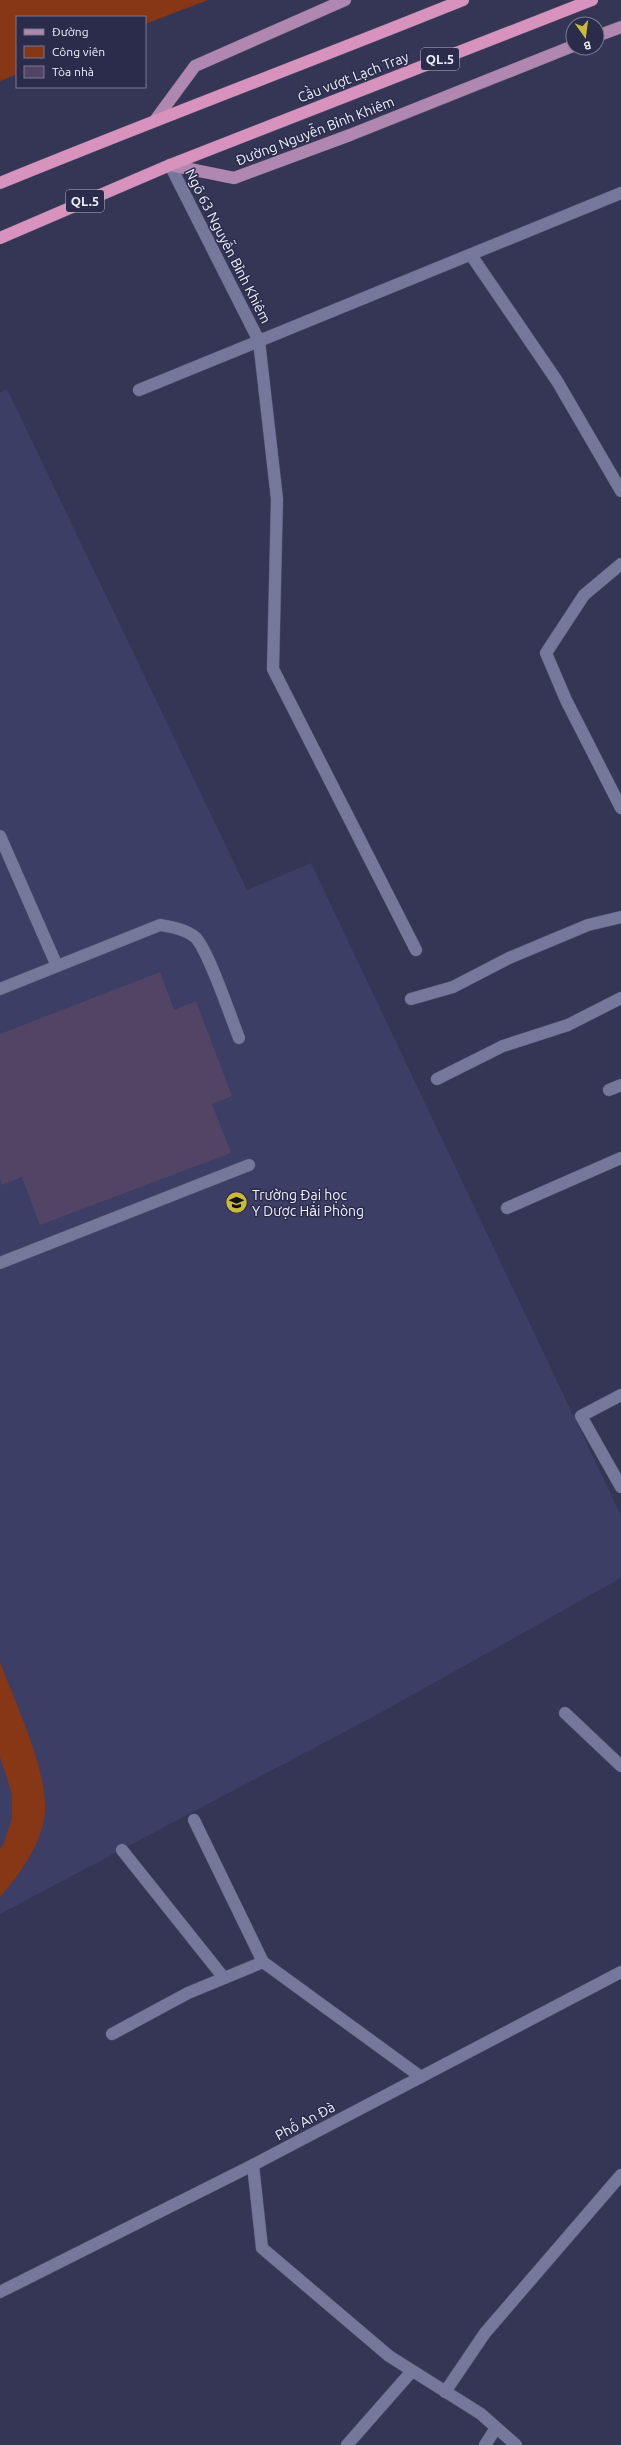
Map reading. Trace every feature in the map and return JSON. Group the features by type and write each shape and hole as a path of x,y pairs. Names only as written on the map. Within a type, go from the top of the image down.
{"highway":[{"name":"Cầu vượt Lạch Tray","path":"156,119 289,70 463,0"},
{"name":"Cầu vượt Lạch Tray","path":"170,165 592,0"},
{"path":"0,183 156,119"},
{"name":"QL.5","path":"0,238 170,165"}],"main road":[{"path":"156,119 195,66 345,0"},
{"path":"605,33 621,27"},
{"name":"Đường Nguyễn Bỉnh Khiêm","path":"170,165 234,178 350,135 565,49"}],"street":[{"name":"Ngõ 63 Nguyễn Bỉnh Khiêm","path":"170,165 259,341 278,499 273,669 416,950"},
{"path":"139,390 621,193"},
{"path":"471,254 557,382 621,491"},
{"path":"621,564 584,595 546,654 566,700 621,808"},
{"path":"0,836 57,966"},
{"path":"411,999 453,987 509,958 588,925 621,917"},
{"path":"0,989 160,926 177,927 195,937 205,952 239,1038"},
{"path":"437,1080 503,1046 568,1025 621,998"},
{"path":"609,1090 621,1085"},
{"path":"507,1208 621,1158"},
{"path":"0,1263 249,1165"},
{"path":"621,1395 581,1416 621,1487"},
{"path":"565,1713 621,1766"},
{"path":"194,1820 263,1962 421,2077"},
{"path":"122,1850 224,1978"},
{"path":"112,2034 188,1993 263,1962"},
{"name":"Phố An Đà","path":"0,2292 252,2165 621,1972"},
{"path":"252,2165 262,2248 389,2356 482,2414 516,2445"},
{"path":"445,2392 485,2333 621,2175"},
{"path":"347,2445 412,2371"},
{"path":"485,2445 496,2428"}],"shaded area":[{"name":"Trường Đại học Y Dược Hải Phòng","path":"7,389 247,890 311,863 621,1516 621,1578 380,1713 0,1914 0,392"}],"green space":[{"path":"0,0 208,0 146,24 146,16 16,16 16,74 0,81"},
{"path":"0,1662 34,1750 43,1786 45,1816 42,1829 31,1854 24,1866 0,1897 0,1849 4,1843 12,1818 12,1794 0,1757"}],"building":[{"path":"160,972 174,1010 196,1001 232,1096 212,1104 231,1153 40,1225 22,1177 2,1185 0,1179 0,1034"}],"place":[{"name":"Trường Đại học Y Dược Hải Phòng","path":"236,1203"}]}
